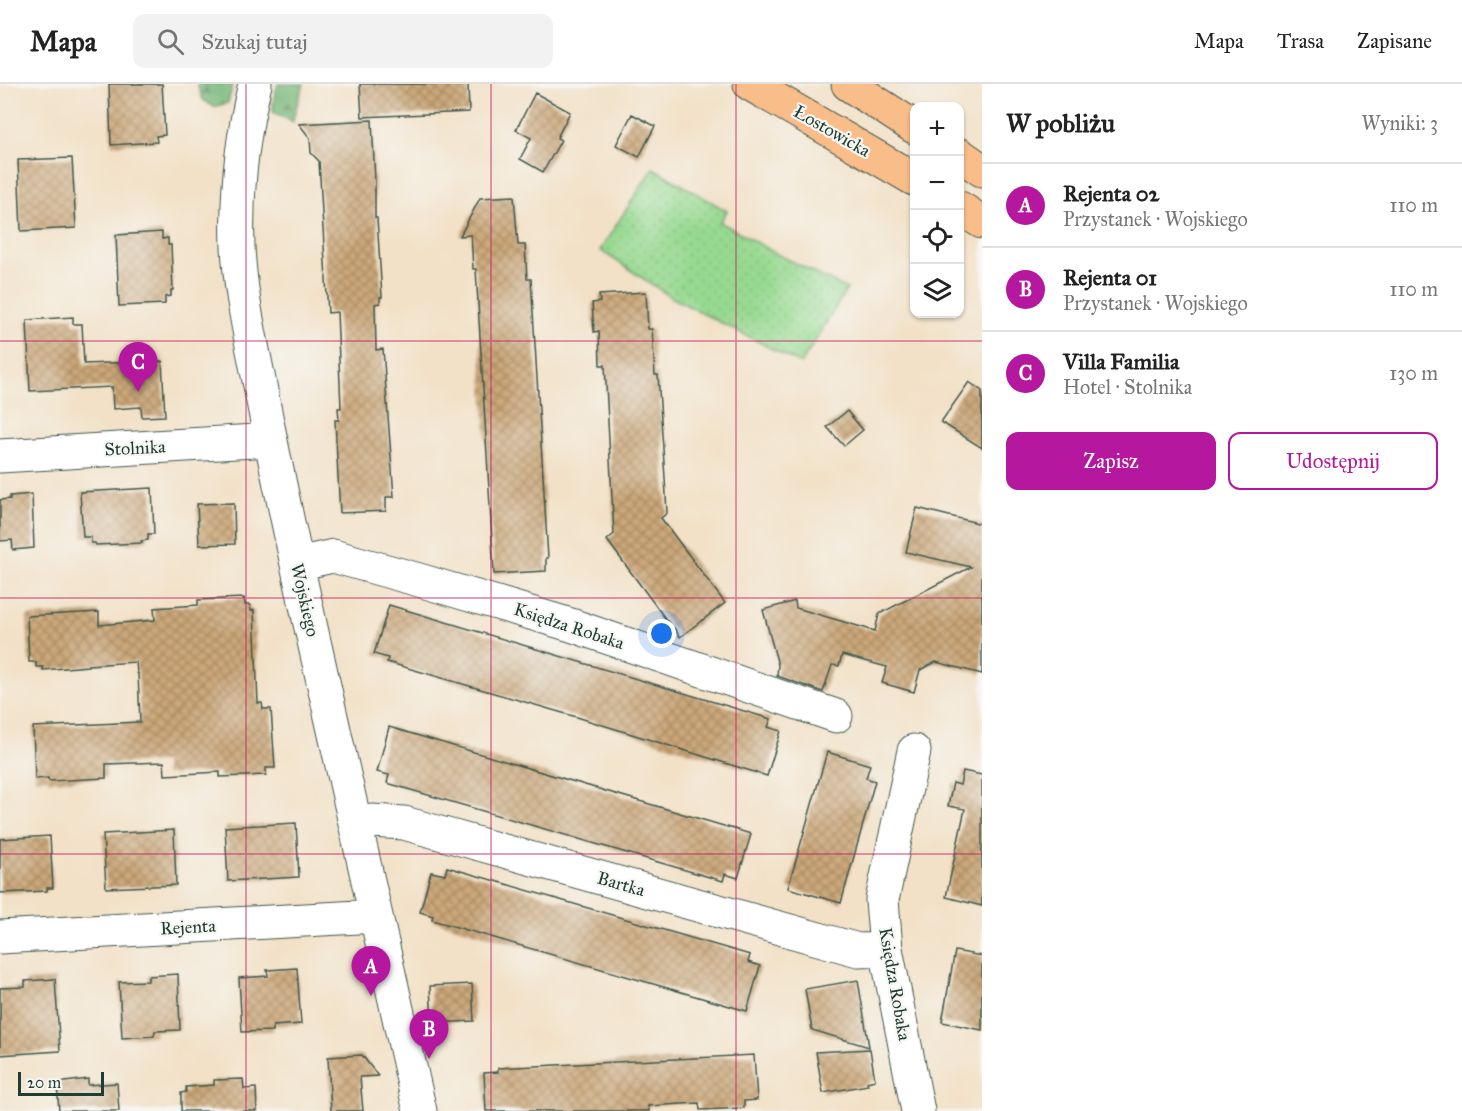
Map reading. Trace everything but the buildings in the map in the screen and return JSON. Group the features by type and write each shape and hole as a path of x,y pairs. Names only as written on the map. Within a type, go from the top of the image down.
{"main road":[{"name":"Łostowicka","path":"750,84 910,176"},
{"path":"848,84 910,123"},
{"path":"961,156 982,170"},
{"path":"963,210 982,222"}],"street":[{"name":"Wojskiego","path":"255,84 241,159 238,202 238,248 244,302 270,440 420,1111"},
{"name":"Stolnika","path":"0,456 270,440"},
{"name":"Księdza Robaka","path":"297,564 333,556 419,580 571,625 836,716"},
{"name":"Księdza Robaka","path":"914,751 882,900 886,949 918,1111"},
{"name":"Bartka","path":"355,824 372,821 404,823 858,950 886,949"},
{"name":"Rejenta","path":"0,937 376,916"}],"green space":[{"path":"197,84 233,84 228,103 214,107 203,100"},
{"path":"278,84 304,84 293,122 273,112"},
{"path":"653,168 727,211 720,222 847,289 801,364 671,297 600,250"}],"place":[{"name":"Villa Familia","path":"138,392"},
{"name":"Rejenta 02","path":"371,996"},
{"name":"Rejenta 01","path":"429,1059"}]}
